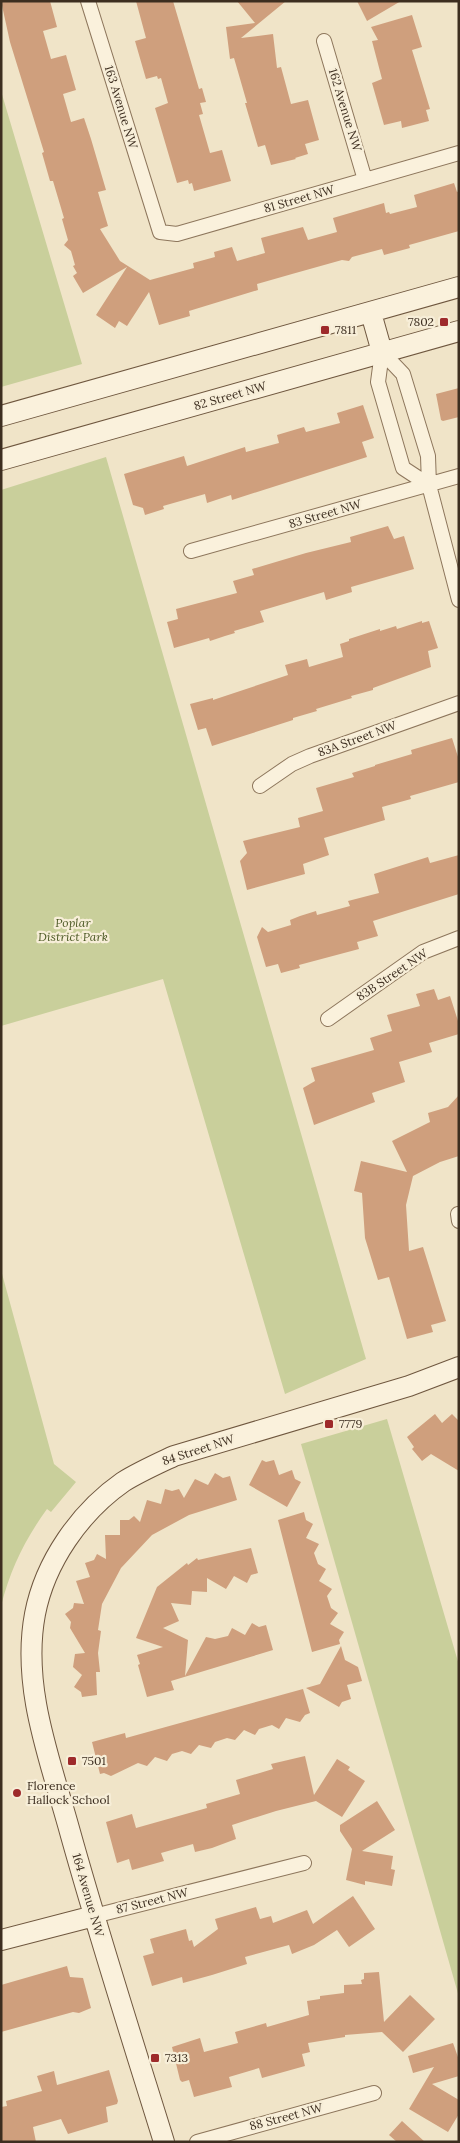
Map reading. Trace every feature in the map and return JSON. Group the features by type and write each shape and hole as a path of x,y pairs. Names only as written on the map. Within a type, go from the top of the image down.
{"street":[{"name":"163 Avenue NW","path":"88,1 154,212"},
{"name":"162 Avenue NW","path":"324,41 365,180"},
{"name":"81 Street NW","path":"154,212 160,232 177,234 459,152"},
{"path":"1,416 459,287"},
{"path":"371,313 382,352 378,382 403,468 429,485"},
{"name":"82 Street NW","path":"1,460 459,331"},
{"path":"382,352 403,374 428,456 429,485 459,600"},
{"name":"83 Street NW","path":"191,552 459,476"},
{"name":"83A Street NW","path":"260,786 292,764 310,756 459,703"},
{"name":"83B Street NW","path":"328,1019 423,952 459,938"},
{"name":"84 Street NW","path":"32,1643 35,1613 51,1566 81,1521 104,1498 122,1484 144,1470 174,1456 409,1386 459,1367"},
{"name":"164 Avenue NW","path":"32,1643 36,1707 94,1916 164,2142"},
{"name":"87 Street NW","path":"1,1940 304,1863"},
{"name":"88 Street NW","path":"197,2142 374,2093"}],"green space":[{"path":"1,91 82,364 1,387"},
{"name":"Poplar District Park","path":"106,457 366,1359 285,1394 163,979 1,1026 1,490"},
{"path":"1,1270 54,1464 76,1482 51,1512 47,1509 32,1532 19,1555 1,1606"},
{"path":"387,1419 459,1665 459,1997 301,1444"}],"building":[{"path":"1,1 50,1 57,27 43,31 51,59 66,55 76,90 63,94 71,122 84,118 106,190 98,192 108,226 100,229 120,261 150,280 194,268 193,263 215,257 214,252 232,247 237,261 265,253 261,238 303,227 308,240 337,232 333,218 384,203 386,213 389,212 390,214 417,207 414,195 454,183 457,192 459,191 459,231 409,245 410,248 384,255 382,249 352,257 349,261 342,260 257,284 258,290 189,311 190,316 159,325 149,292 127,326 119,321 115,328 96,315 127,267 83,293 73,276 77,273 73,266 75,265 71,251 64,245 68,240 62,219 64,218 53,181 50,181 42,153 44,152 10,42"},
{"path":"136,1 173,1 199,89 202,88 206,102 200,103 203,114 199,115 210,153 222,150 231,181 194,191 192,183 189,184 188,180 177,183 155,108 168,103 161,78 158,79 157,76 146,79 135,41 146,38"},
{"path":"237,1 286,1 241,38 273,34 277,68 281,67 291,104 308,100 319,140 305,144 308,154 271,165 265,145 258,147 234,58 230,59 226,27 255,23"},
{"path":"357,1 401,1 367,21"},
{"path":"412,15 422,47 412,50 430,109 426,110 429,121 402,128 401,121 384,125 372,83 382,79 372,41 378,40 371,27"},
{"path":"459,388 459,417 441,420 436,394"},
{"path":"363,405 374,438 362,442 367,457 232,500 231,495 207,503 205,494 163,506 164,509 145,515 143,508 133,505 124,474 184,456 187,466 245,447 246,452 279,443 277,435 304,427 306,432 340,423 337,413"},
{"path":"388,526 394,539 404,536 414,569 351,587 352,592 326,600 324,592 260,611 264,622 210,641 209,638 174,648 167,622 178,619 176,609 237,593 233,581 254,575 252,569 351,542 350,537"},
{"path":"422,621 422,623 429,621 438,648 428,651 431,667 373,688 373,690 351,696 352,698 316,709 317,711 293,718 293,720 212,746 206,728 198,730 190,704 213,698 213,700 288,675 285,665 307,659 309,667 343,657 340,644 349,641 349,639 380,629 380,631 396,626 397,629"},
{"path":"452,738 459,760 459,782 410,796 411,799 382,807 385,820 324,838 329,855 303,864 305,874 247,890 240,861 247,853 243,841 300,827 298,818 323,811 316,788 354,777 352,773 412,754 411,750"},
{"path":"459,855 459,894 373,921 378,936 357,942 359,949 299,965 300,968 281,973 278,964 266,967 257,937 262,927 268,932 291,925 290,920 300,916 316,911 317,915 350,906 348,901 379,893 374,874 428,857 430,863"},
{"path":"434,989 438,1000 450,996 459,1024 459,1034 429,1043 432,1052 399,1062 405,1082 372,1093 375,1102 314,1125 303,1088 315,1081 311,1068 374,1050 370,1038 392,1031 387,1015 420,1006 416,994"},
{"path":"459,1095 459,1156 440,1162 413,1176 406,1205 409,1251 423,1247 446,1321 431,1325 433,1332 407,1339 389,1277 378,1280 365,1238 362,1193 354,1191 361,1161 407,1172 392,1141 430,1122 428,1113 448,1107"},
{"path":"435,1414 442,1423 452,1414 459,1421 459,1471 431,1454 422,1461 412,1449 414,1447 407,1437"},
{"path":"262,1460 266,1462 274,1460 279,1475 292,1470 295,1479 301,1482 287,1507 249,1485"},
{"path":"215,1473 223,1478 230,1476 237,1500 189,1515 152,1535 121,1568 102,1604 98,1630 101,1631 98,1653 100,1672 96,1672 97,1695 82,1697 81,1692 74,1687 82,1675 73,1667 75,1654 85,1653 70,1628 71,1622 65,1614 73,1608 74,1603 84,1604 76,1581 90,1577 85,1563 94,1560 97,1554 106,1559 105,1535 120,1535 120,1520 129,1520 134,1516 140,1522 147,1500 161,1504 165,1489 172,1491 179,1489 184,1498 195,1479 208,1485"},
{"path":"304,1512 306,1520 313,1524 306,1538 319,1544 314,1553 318,1564 326,1569 319,1581 332,1589 327,1596 331,1608 338,1613 330,1624 344,1632 339,1640 340,1644 312,1652 278,1520"},
{"path":"251,1548 258,1573 251,1575 247,1583 234,1576 226,1589 207,1578 207,1592 192,1591 191,1605 171,1603 179,1621 163,1628 188,1640 185,1676 206,1637 215,1639 228,1636 232,1628 245,1635 252,1623 259,1627 266,1625 273,1650 171,1681 174,1690 147,1697 137,1655 163,1647 136,1638 157,1587 187,1563 188,1565 197,1558 198,1560"},
{"path":"341,1646 345,1660 358,1667 362,1681 347,1685 351,1699 342,1702 339,1707 306,1688 320,1684"},
{"path":"303,1689 310,1713 305,1715 300,1722 286,1718 279,1729 272,1725 259,1729 255,1735 244,1730 235,1740 227,1738 215,1742 211,1748 199,1745 191,1754 182,1751 172,1754 167,1761 155,1757 147,1766 138,1763 111,1776 104,1773 100,1774 92,1742 125,1733 126,1738"},
{"path":"305,1756 314,1795 337,1759 350,1767 348,1770 365,1781 342,1817 316,1801 232,1825 236,1839 212,1848 195,1852 193,1844 161,1853 164,1861 132,1870 129,1859 117,1863 106,1822 132,1814 136,1828 207,1808 206,1804 240,1794 236,1780 273,1769 271,1764"},
{"path":"377,1801 395,1830 362,1851 393,1856 391,1869 395,1870 392,1886 365,1881 365,1885 346,1880 352,1849 340,1831 340,1825"},
{"path":"353,1896 375,1929 349,1947 337,1930 314,1945 292,1954 289,1945 245,1957 247,1964 212,1975 183,1983 182,1977 152,1986 143,1956 154,1953 150,1939 186,1929 189,1941 192,1940 194,1947 218,1929 215,1919 256,1907 260,1919 271,1916 273,1923 307,1910 313,1924"},
{"path":"67,1966 70,1977 83,1978 91,2008 79,2013 73,2012 1,2032 1,1985"},
{"path":"379,1972 384,2022 410,1995 435,2019 403,2052 382,2032 345,2035 345,2037 308,2043 310,2052 302,2054 305,2066 262,2078 259,2068 229,2077 232,2087 194,2097 189,2080 182,2082 180,2080 172,2047 200,2038 204,2052 238,2043 235,2032 266,2023 267,2027 309,2015 307,2001 320,1999 320,1996 344,1993 344,1985 362,1984 361,1980 364,1979 364,1973"},
{"path":"453,2043 459,2060 459,2076 432,2084 459,2100 459,2114 448,2132 409,2109 434,2067 413,2073 408,2056"},
{"path":"109,2070 118,2101 117,2104 106,2107 108,2122 68,2134 61,2119 33,2127 36,2142 1,2142 1,2107 7,2106 6,2101 42,2091 37,2076 54,2071 57,2085"},
{"path":"402,2121 425,2142 397,2142 389,2135"}],"place":[{"name":"7802","path":"444,322"},
{"name":"7811","path":"325,330"},
{"name":"7779","path":"329,1424"},
{"name":"7501","path":"72,1761"},
{"name":"Florence Hallock School","path":"17,1793"},
{"name":"7313","path":"155,2058"}]}
